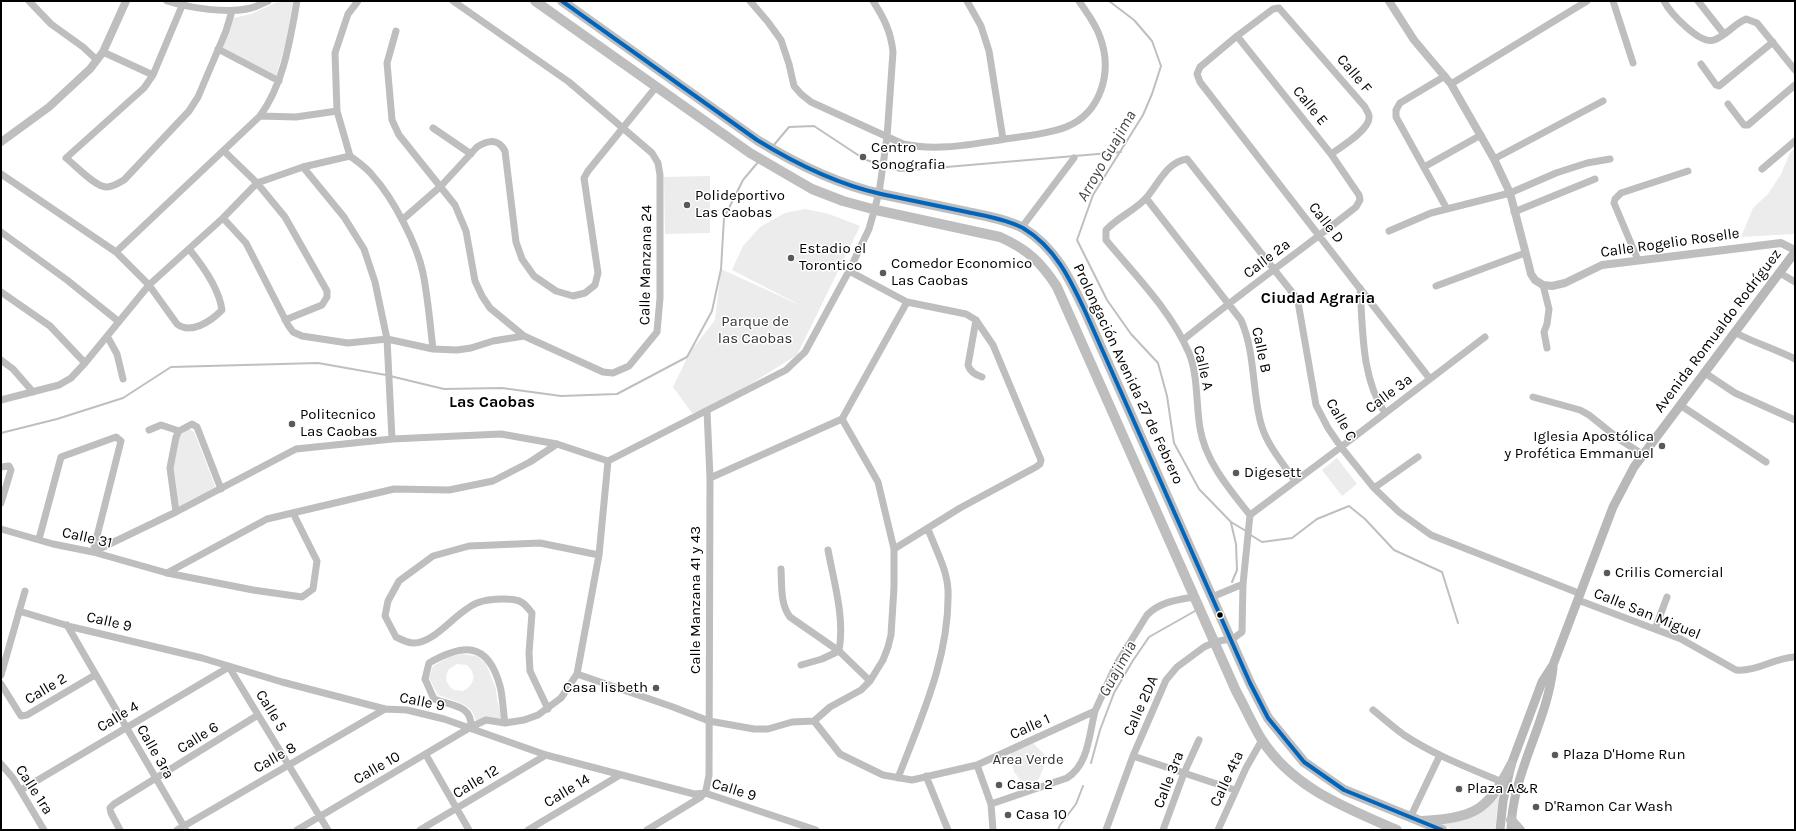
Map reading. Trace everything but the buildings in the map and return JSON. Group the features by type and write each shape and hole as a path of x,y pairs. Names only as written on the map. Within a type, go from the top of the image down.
{"main road":[{"name":"Prolongación Avenida 27 de Febrero","path":"535,1 750,153 812,189 843,201 876,210 1000,237 1018,245 1030,254 1045,269 1057,286 1236,691 1262,740 1295,777 1338,805 1396,830"},
{"name":"Prolongación Avenida 27 de Febrero","path":"562,1 757,140 787,158 843,184 994,218 1022,228 1049,250 1070,278 1230,639 1268,718 1304,762 1344,790 1442,830"},
{"name":"Avenida Romualdo Rodríguez","path":"1500,830 1503,801 1511,765 1542,682 1553,665 1613,507 1642,454 1736,333 1795,251"},
{"name":"Avenida Romualdo Rodríguez","path":"1511,825 1518,783 1551,685 1553,665"},
{"path":"1414,819 1452,819 1474,812 1493,796 1511,765"},
{"path":"1511,825 1520,830"}],"street":[{"path":"29,1 51,24 83,46 97,60"},
{"path":"1,142 49,107 90,69 103,52 126,1"},
{"path":"167,1 232,11 251,8 268,1"},
{"path":"116,252 260,116 271,101 279,81 297,1"},
{"path":"358,1 348,14 335,53 337,110 350,156 373,175 385,190 402,220 419,258 423,273 434,348"},
{"name":"Calle Manzana 24","path":"396,31 387,64 392,120 399,135 456,205 466,231 475,281 490,308 524,336 603,372 613,373 629,366 658,332 660,298 660,175 658,163 652,153 569,82 453,1"},
{"path":"750,1 781,40 794,86 801,94 811,102 887,137 903,144 919,147 957,146 1055,131 1076,122 1094,105 1101,92 1105,64 1101,39 1094,22 1079,1"},
{"path":"93,552 221,489 296,448 392,439 502,434 557,444 608,460 786,370 805,352 849,271 869,229 876,210 887,137 893,52 892,39 888,25 873,1"},
{"path":"967,1 981,26 989,51 1003,139"},
{"path":"1389,1 1414,40 1451,84 1494,159 1510,193 1531,274 1535,280 1543,285 1549,309 1547,324 1544,332 1547,348"},
{"path":"1451,84 1587,1"},
{"path":"1613,1 1633,63"},
{"path":"1664,1 1684,25 1705,40 1715,40 1746,19 1757,22 1795,70"},
{"path":"1698,1 1724,34"},
{"path":"183,3 153,75 144,88 66,158 97,184 105,187 115,185 124,180 189,111 198,97 232,11"},
{"name":"Calle F","path":"1237,36 1273,9 1280,8 1365,107 1369,116 1367,124 1361,131 1331,154"},
{"name":"Calle D","path":"1237,36 1200,68 1197,74 1200,82 1430,379"},
{"name":"Calle E","path":"1237,36 1331,154 1359,194"},
{"path":"1701,64 1716,85 1719,86 1773,42"},
{"path":"218,49 279,81"},
{"path":"103,52 153,75"},
{"path":"1445,76 1400,103 1396,110 1396,118 1447,209"},
{"path":"1728,104 1744,124 1748,125 1795,85"},
{"path":"402,220 441,186 471,154 485,143 494,141 502,145 505,151 516,242 522,259 534,276 556,291 573,296 585,293 595,285 598,273 584,178 622,128 656,87"},
{"path":"1494,159 1603,101"},
{"path":"260,116 296,117 337,110"},
{"path":"433,128 471,154"},
{"path":"1424,167 1481,135"},
{"path":"1762,169 1795,141"},
{"path":"224,151 257,183 285,217 327,291 327,297 322,305 287,322"},
{"path":"1,400 59,384 71,378 149,285 223,218 257,183 303,167 350,156"},
{"path":"1022,228 1074,158"},
{"name":"Calle C","path":"1146,198 1171,165 1179,160 1186,159 1275,270 1298,302 1316,405 1328,428 1341,447 1374,488 1399,512 1431,535 1579,597"},
{"path":"1389,232 1418,218 1510,193 1556,173 1587,163 1610,159"},
{"path":"303,167 344,217 364,249 375,282 387,340 392,439"},
{"path":"1638,260 1614,203 1614,199 1621,193 1688,170"},
{"path":"1,174 116,252 149,285 177,324 183,329 190,329 215,317 222,310 221,302 202,266 189,249"},
{"path":"1514,212 1595,179"},
{"name":"Calle 2a","path":"1183,340 1228,303 1275,270 1356,207 1360,200 1359,194"},
{"name":"Calle A","path":"1146,198 1106,230 1106,240 1166,313 1183,340 1190,355 1196,388 1200,429 1204,444 1210,459 1250,514"},
{"name":"Calle B","path":"1146,198 1241,320 1247,335 1260,421 1268,442 1295,481"},
{"path":"223,218 246,243 293,332 302,336 348,343 387,340 434,348 457,350 472,348 492,341 524,336"},
{"path":"1,232 67,280 118,321"},
{"name":"Calle Rogelio Roselle","path":"1543,285 1552,286 1565,283 1602,265 1638,260 1781,243 1795,251"},
{"path":"1436,286 1525,252"},
{"path":"849,271 907,302 966,314 976,320 993,345 1041,460 1040,464 1036,467 960,508 894,549"},
{"path":"1780,273 1795,282"},
{"path":"1360,287 1364,343 1372,388 1377,401 1385,413"},
{"path":"1,292 50,326 85,363"},
{"path":"710,478 842,419 907,302"},
{"path":"976,320 968,366 969,369 976,375 982,377"},
{"path":"1736,333 1757,344 1777,350 1795,359"},
{"path":"107,336 117,354 123,379"},
{"name":"Calle 3a","path":"1250,514 1341,447 1484,337"},
{"path":"1,360 13,369 33,392"},
{"path":"1705,372 1735,393 1795,420"},
{"path":"1533,397 1571,406 1584,412 1642,454"},
{"path":"1680,405 1766,462"},
{"name":"Calle Manzana 41 y 43","path":"705,793 709,775 710,478 707,411"},
{"path":"608,460 599,555 577,674 709,721 768,729 792,722 814,720 830,707 861,690 870,681 883,660 891,635 894,587 894,549 878,482 842,419"},
{"path":"176,512 170,468 176,437 179,431 192,424 197,427 221,489"},
{"path":"149,430 161,425 179,431"},
{"path":"39,539 62,456 116,437 121,441 93,552"},
{"path":"167,574 267,519 394,490 450,490 493,481 530,462 557,444"},
{"path":"1374,488 1418,458"},
{"path":"1,467 9,466 11,470 1,503"},
{"name":"Calle 31","path":"1,529 53,544 93,552 167,574 253,590 302,597 313,589 317,561 293,513"},
{"path":"1230,639 1238,636 1242,632 1243,584 1250,514"},
{"path":"898,778 921,722 939,666 945,634 948,589 946,575 928,529"},
{"path":"548,709 530,671 528,653 532,613 525,604 516,599 497,599 477,603 459,614 428,639 412,644 396,637 385,616 388,600 399,581 433,556 469,546 540,543 599,555"},
{"path":"828,550 842,634 839,651"},
{"path":"781,569 783,602 786,612 790,617 839,651 870,681"},
{"path":"1212,598 1243,584"},
{"path":"1,675 25,591"},
{"path":"991,804 1067,778 1076,772 1085,756 1095,711 1116,665 1147,615 1153,608 1162,604 1194,597"},
{"name":"Calle San Miguel","path":"1579,597 1681,639 1736,670 1745,671 1768,662 1795,657"},
{"path":"1655,629 1667,597"},
{"name":"Calle 9","path":"19,611 67,625 202,658 229,667 385,709 407,710 444,719 546,755 620,775 650,781 694,794 705,793 816,830"},
{"name":"Calle 3ra","path":"67,625 156,779 182,829"},
{"name":"Calle 2DA","path":"1106,830 1134,756 1166,680 1177,667 1204,647 1215,642 1230,639"},
{"path":"471,728 471,719 465,709 434,699 424,679 429,662 447,653 461,649 479,651 490,662 496,674 500,688 505,723"},
{"path":"802,665 822,659 839,651"},
{"name":"Calle 5","path":"229,667 328,830"},
{"name":"Calle 4","path":"21,790 229,667"},
{"name":"Calle 2","path":"1,684 21,716 27,715 95,674"},
{"name":"Calle 10","path":"296,830 486,720 505,723 524,720 538,715 561,698 577,674"},
{"name":"Calle 8","path":"182,829 385,709"},
{"path":"1373,710 1404,735 1440,755 1502,782"},
{"name":"Calle 1","path":"814,720 840,754 883,775 912,780 977,765 1095,711"},
{"name":"Calle 6","path":"120,830 110,808 258,715"},
{"name":"Calle 3ra","path":"1164,830 1184,773 1199,740"},
{"name":"Calle 4ta","path":"1218,830 1254,751 1262,740"},
{"path":"426,755 469,830"},
{"name":"Calle 12","path":"420,830 546,755"},
{"path":"1414,819 1440,755"},
{"path":"1134,756 1235,790"},
{"name":"Calle 1ra","path":"1,764 21,790 44,830"},
{"path":"977,765 991,804 994,830"},
{"name":"Calle 14","path":"528,830 620,775"},
{"path":"926,776 948,830"},
{"path":"647,830 655,828 705,793"}],"green space":[{"path":"280,1 293,1 286,42 276,76 220,47 233,18 251,14"},
{"path":"1795,148 1795,232 1793,234 1741,237 1753,208 1768,194 1781,174 1790,153"},
{"name":"Polideportivo Las Caobas","path":"710,176 710,233 665,234 664,177"},
{"name":"Parque de las Caobas","path":"805,209 829,214 860,226 797,355 707,411 692,413 673,387 690,352 715,320 721,269 804,307 732,270 743,246 760,227 785,213"},
{"path":"188,428 194,432 216,488 179,508 171,470 178,438"},
{"path":"1337,458 1357,484 1342,496 1322,470"},
{"path":"462,654 477,656 486,664 496,689 502,719 486,717 476,722 471,711 467,707 456,701 438,695 429,678 433,666 449,657","holes":["457,664 467,665 472,672 472,683 463,691 454,690 449,686 446,678 449,669"]},
{"name":"Area Verde","path":"1031,741 1044,754 1044,766 1039,779 1024,784 1014,772 1010,751"},
{"path":"1499,793 1495,830 1454,830 1434,823 1448,822"}],"waterway":[{"name":"Arroyo Guajima","path":"1109,1 1134,20 1152,41 1161,66 1152,94 1143,115 1093,195 1077,240 1107,300 1131,334 1158,363 1167,396 1174,443 1199,489 1231,522 1246,531"},
{"path":"773,146 789,127 814,126 864,159 880,165"},
{"path":"885,166 900,171 1121,152"},
{"path":"390,376 444,389 502,388 561,396 617,394 687,357 712,311 721,269 724,218 743,180 759,161"},
{"path":"1,433 57,419 123,398 171,367 318,363 386,375"},
{"name":"Arroyo Guajima","path":"1249,534 1262,542 1292,538 1317,519 1349,506 1365,519 1394,550 1442,572 1458,623"},
{"name":"Guajimia","path":"1231,523 1236,544 1237,570 1232,582"},
{"name":"Guajimia","path":"1091,763 1100,730 1114,693 1149,637 1195,611"},
{"name":"Guajimia","path":"1058,830 1060,825 1076,804 1083,786"}],"transit line":[{"path":"562,1 757,140 786,157 832,179 864,190 1010,222 1023,228 1044,244 1053,254 1067,276 1085,311 1250,683 1268,718 1304,762 1344,790 1442,830"}],"place":[{"name":"Centro Sonografia","path":"863,157"},
{"name":"Polideportivo Las Caobas","path":"687,205"},
{"name":"Estadio el Torontico","path":"791,258"},
{"name":"Comedor Economico Las Caobas","path":"883,273"},
{"name":"Politecnico Las Caobas","path":"292,424"},
{"name":"Iglesia Apostólica y Profética Emmanuel","path":"1662,446"},
{"name":"Digesett","path":"1236,473"},
{"name":"Crilis Comercial","path":"1607,573"},
{"name":"Casa lisbeth","path":"656,688"},
{"name":"Plaza D'Home Run","path":"1555,755"},
{"name":"Casa 2","path":"999,785"},
{"name":"Plaza A&R","path":"1459,789"},
{"name":"D'Ramon Car Wash","path":"1536,807"},
{"name":"Casa 10","path":"1008,815"}],"district":[{"name":"Ciudad Agraria","path":"1318,298"},
{"name":"Las Caobas","path":"492,402"}]}
